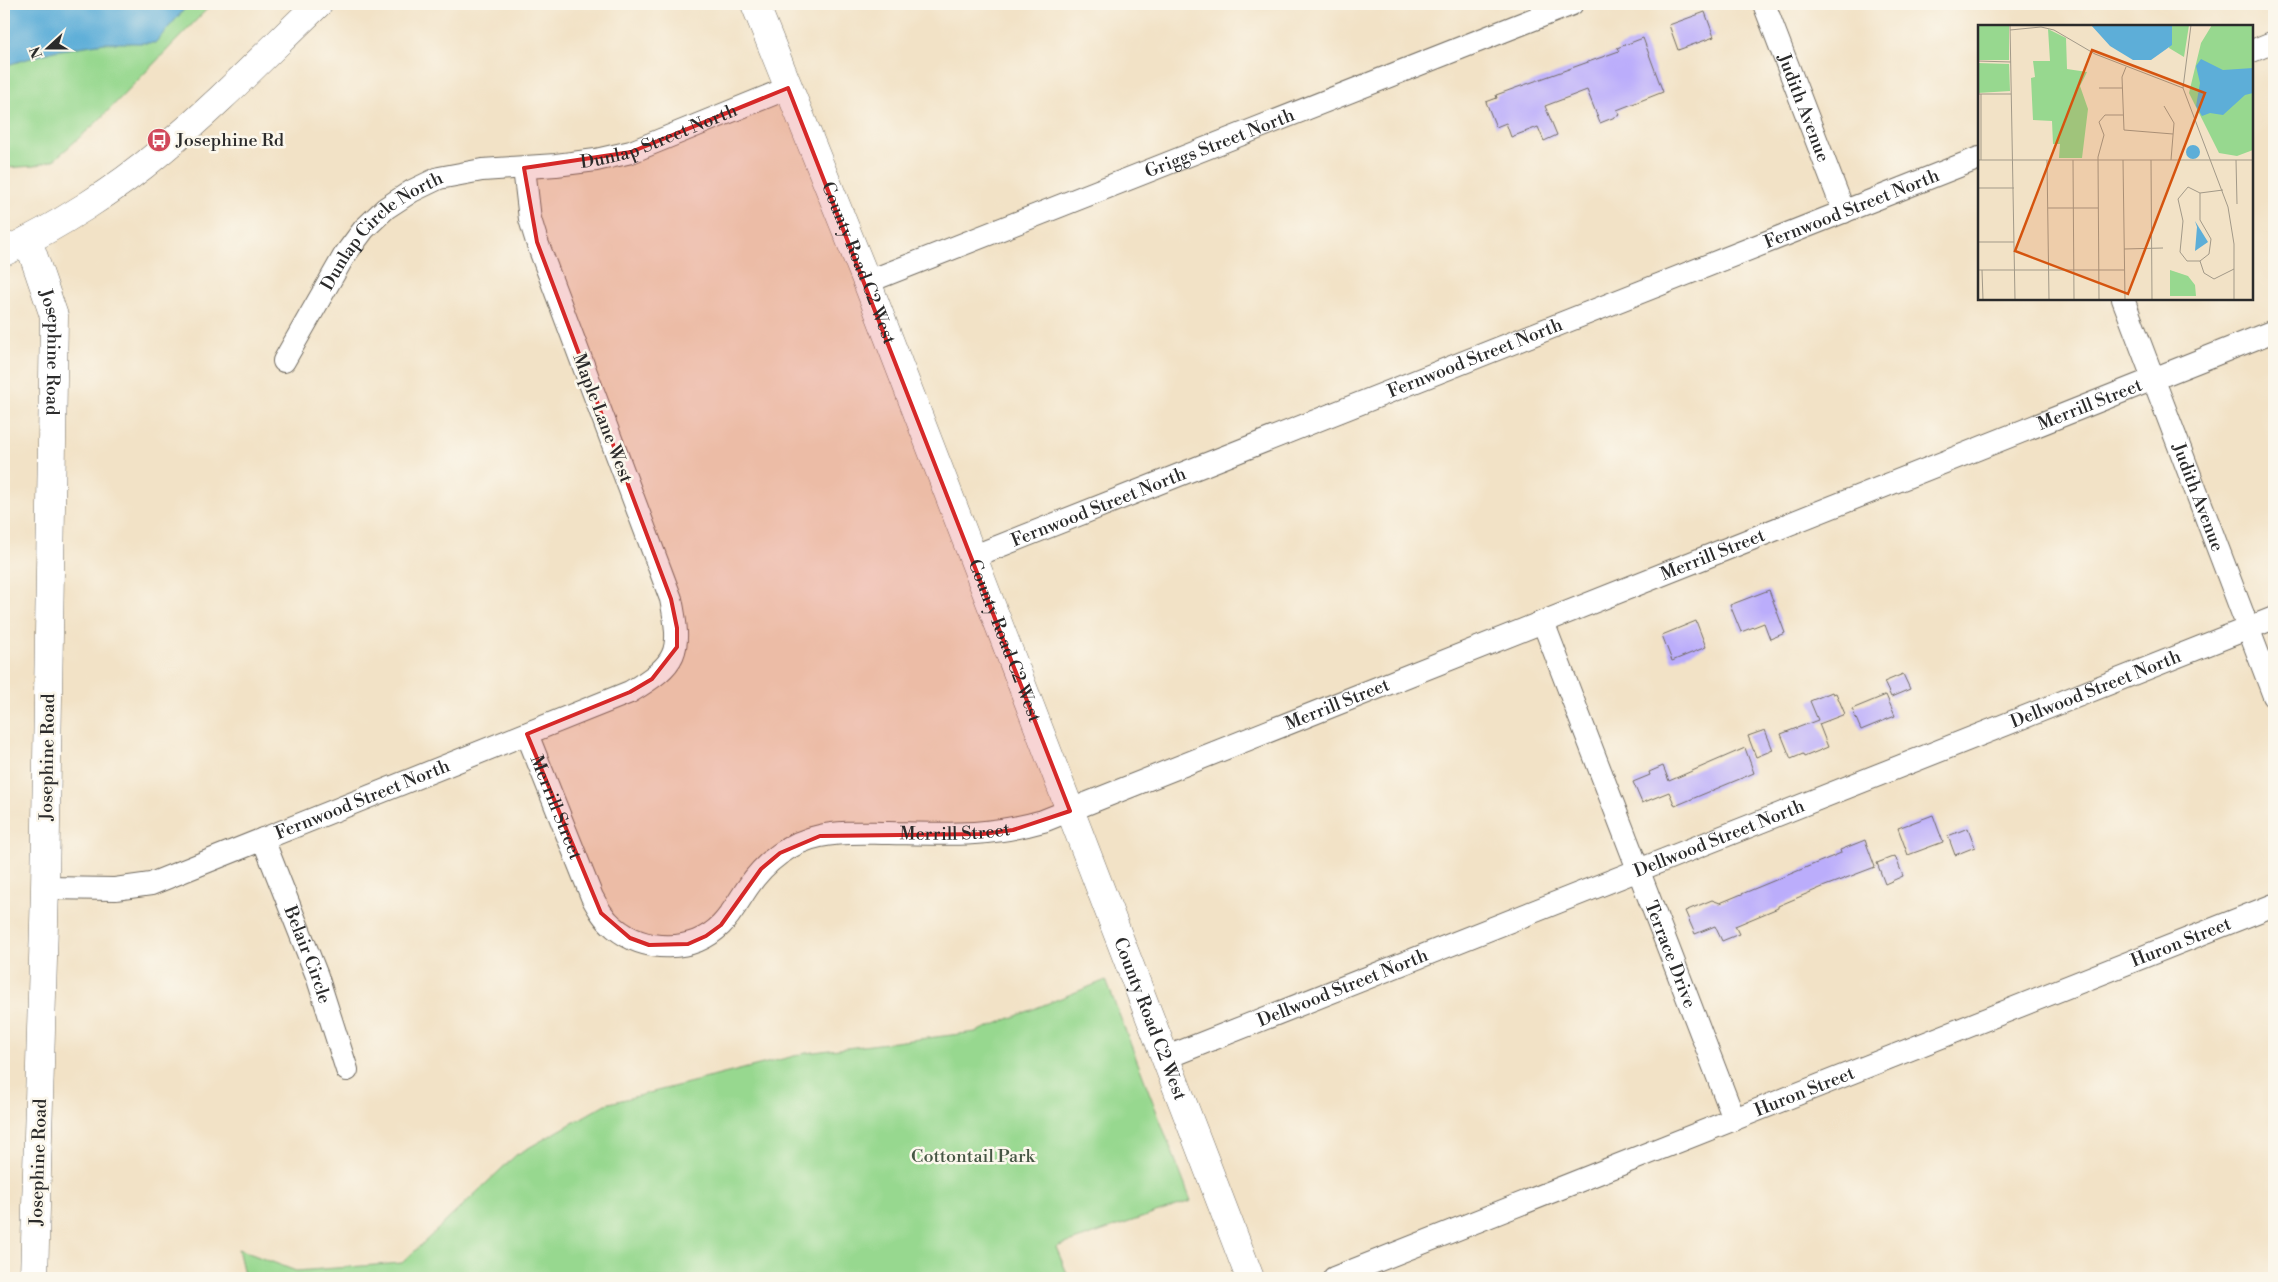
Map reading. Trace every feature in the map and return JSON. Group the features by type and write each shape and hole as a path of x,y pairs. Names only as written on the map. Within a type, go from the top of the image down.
{"street":[{"path":"4,252 28,240 110,189 158,154 201,117 318,4"},
{"name":"County Road C2 West","path":"755,4 867,282 1250,1278"},
{"name":"Griggs Street North","path":"867,282 1572,4"},
{"name":"Judith Avenue","path":"1764,4 1844,212"},
{"path":"2253,51 2274,42"},
{"name":"Dunlap Street North","path":"524,168 596,160 631,152 788,88"},
{"name":"Fernwood Street North","path":"972,556 1978,158"},
{"name":"Dunlap Circle North","path":"284,361 344,256 364,229 386,208 412,191 439,178 482,170 524,168"},
{"name":"Maple Lane West","path":"524,168 530,218 537,242 671,599 677,628 677,646 666,665"},
{"name":"Josephine Road","path":"28,240 54,316 45,888 34,1278"},
{"name":"Judith Avenue","path":"2123,300 2274,696"},
{"name":"Merrill Street","path":"527,734 592,897 601,913 613,927 630,938 649,945 668,947 688,944 706,936 721,925 730,915 761,869 780,853 800,842 820,836 847,833 983,834 1013,830 1070,810 2274,331"},
{"name":"Dellwood Street North","path":"1165,1058 2274,618"},
{"name":"Terrace Drive","path":"1542,622 1734,1119"},
{"name":"Fernwood Street North","path":"45,888 115,888 151,884 630,692 652,679 666,665"},
{"name":"Belair Circle","path":"263,839 318,976 346,1070"},
{"name":"Huron Street","path":"1334,1278 2274,905"}],"highlighted area":[{"path":"788,88 1070,811 1013,830 983,834 820,836 780,853 761,869 721,925 706,936 688,944 649,945 630,938 601,913 527,734 630,692 652,679 677,647 677,628 671,599 537,242 524,168 631,152"}],"green space":[{"path":"4,4 212,4 97,122 54,160 34,166 4,168"},
{"name":"Cottontail Park","path":"1106,980 1191,1201 1056,1247 1069,1278 245,1278 238,1249 296,1271 402,1263 516,1155 606,1104 806,1053 976,1032"}],"water":[{"path":"4,4 189,4 155,43 104,43 54,51 4,66"}],"building":[{"path":"1705,12 1714,37 1678,50 1669,25"},
{"path":"1643,38 1663,92 1617,110 1620,115 1600,123 1587,90 1545,106 1557,135 1544,141 1538,127 1511,137 1506,123 1496,127 1486,102 1497,98 1496,95 1619,51 1617,48"},
{"path":"1769,590 1785,633 1770,639 1764,623 1741,632 1730,605"},
{"path":"1696,621 1706,647 1672,661 1662,635"},
{"path":"1903,674 1910,689 1891,697 1884,682"},
{"path":"1832,692 1833,694 1836,693 1845,714 1819,724 1828,747 1804,757 1803,754 1791,759 1781,734 1818,720 1810,701"},
{"path":"1886,695 1895,716 1861,730 1852,709"},
{"path":"1765,730 1773,750 1756,757 1748,736"},
{"path":"1745,748 1754,773 1675,806 1669,792 1642,803 1633,782 1650,775 1649,772 1663,766 1669,781"},
{"path":"1933,815 1943,842 1908,855 1898,828"},
{"path":"1968,828 1975,847 1955,855 1948,836"},
{"path":"1865,840 1875,867 1825,886 1735,926 1739,934 1722,941 1715,926 1695,934 1685,911 1712,900 1720,903 1841,853 1840,850"},
{"path":"1895,856 1903,876 1885,884 1877,863"}],"place":[{"name":"Josephine Rd","path":"159,140"}]}
